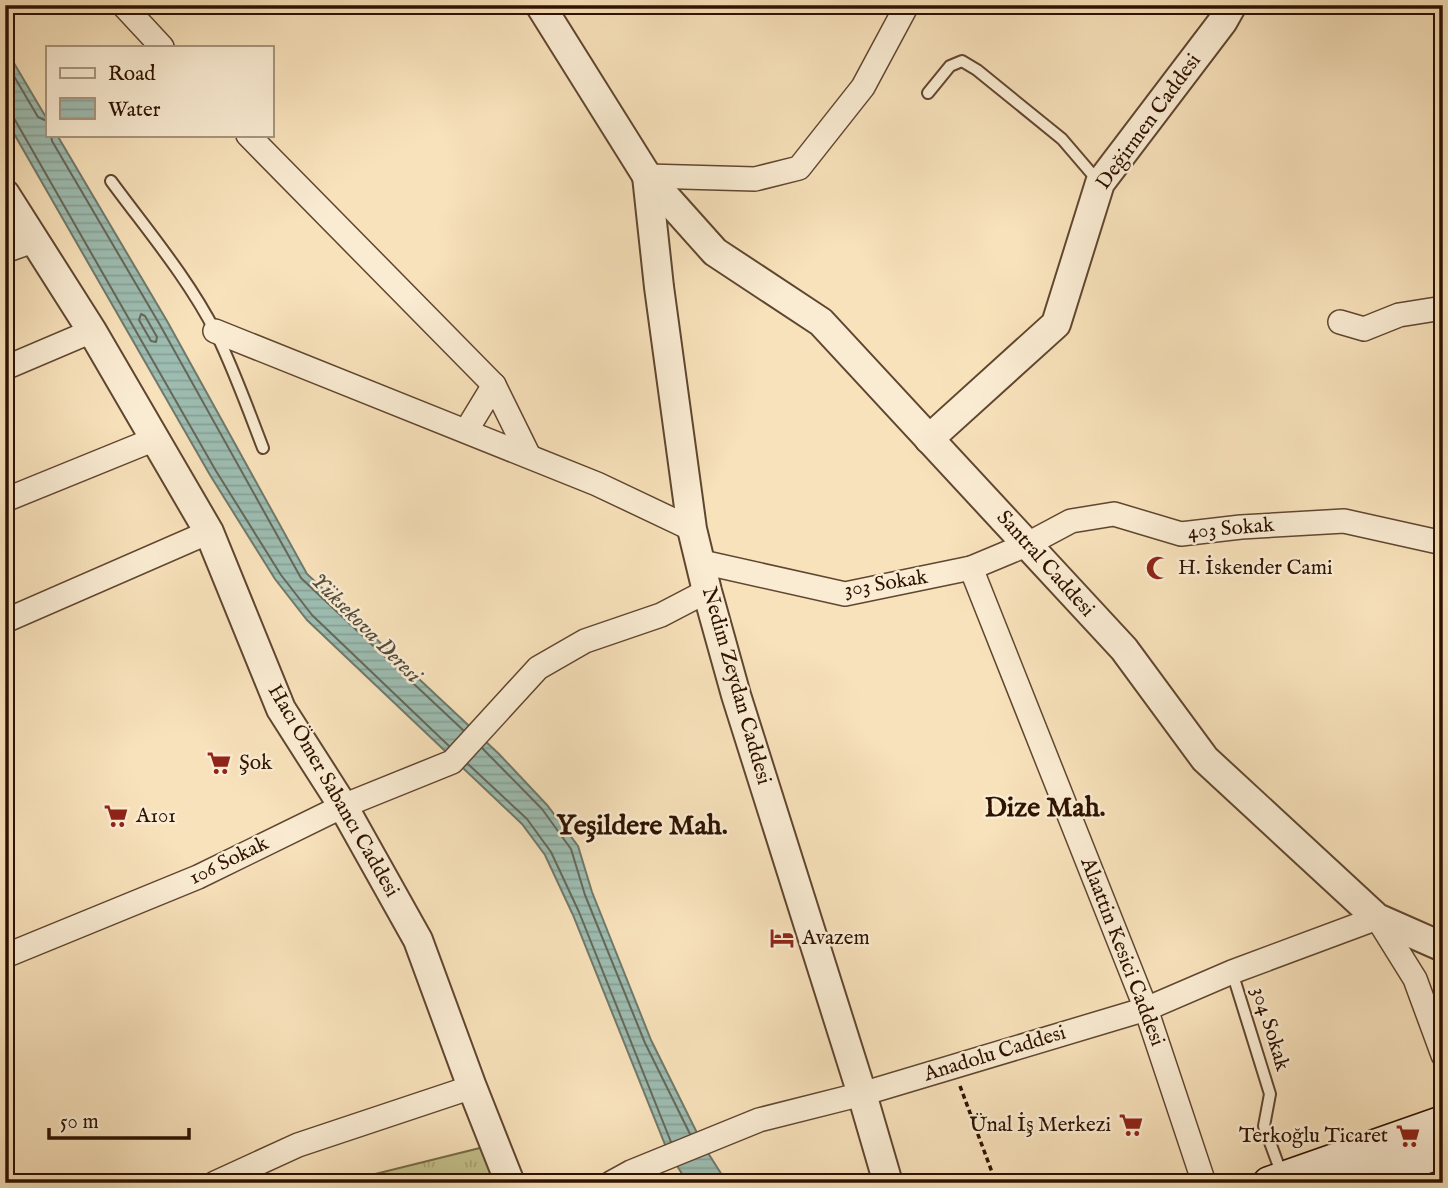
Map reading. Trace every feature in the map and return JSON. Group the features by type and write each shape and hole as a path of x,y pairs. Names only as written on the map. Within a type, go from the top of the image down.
{"main road":[{"path":"1276,1180 1443,1122"},
{"path":"1341,1183 1443,1152"}],"street":[{"path":"123,5 161,46"},
{"name":"Santral Caddesi","path":"540,5 647,176 715,252 821,322 1124,649 1205,759 1377,918 1443,947"},
{"path":"647,176 755,179 799,168 863,87 907,5"},
{"name":"Değirmen Caddesi","path":"929,439 1056,324 1100,183 1232,5"},
{"path":"249,136 494,385 528,456"},
{"name":"Nedim Zeydan Caddesi","path":"647,176 659,287 692,529 736,695 888,1183"},
{"name":"Hacı Ömer Sabancı Caddesi","path":"5,194 92,331 209,533 281,709 343,806 418,940 471,1087 510,1183"},
{"path":"5,251 33,240"},
{"path":"1340,322 1364,329 1399,315 1443,308"},
{"path":"5,368 92,331"},
{"path":"215,331 597,484 692,529"},
{"path":"467,431 494,385"},
{"path":"5,500 155,439"},
{"name":"403 Sokak","path":"1026,545 1071,521 1114,514 1181,534 1241,527 1344,521 1443,544"},
{"path":"5,621 209,533"},
{"name":"303 Sokak","path":"702,562 845,594 971,568 1026,545"},
{"name":"Alaattin Kesici Caddesi","path":"971,568 1146,1009 1205,1183"},
{"name":"106 Sokak","path":"5,956 198,877 343,806 452,762 538,668 585,641 661,615 707,591"},
{"path":"1377,918 1415,979 1443,1055"},
{"name":"Anadolu Caddesi","path":"621,1177 760,1120 862,1094 1146,1009 1232,972 1377,918"},
{"path":"215,1183 298,1145 471,1087"}],"lane":[{"path":"928,93 950,66 962,61 977,70 1062,139 1100,183"},
{"path":"111,181 183,279 215,331 263,448"},
{"name":"304 Sokak","path":"1232,972 1270,1094 1264,1126 1276,1180"}],"path":[{"path":"953,1066 996,1183"}],"green space":[{"path":"484,1147 498,1183 339,1183"}],"water":[{"path":"5,48 46,117 46,136 58,136 167,321 307,574 499,754 547,805 578,846 592,892 651,1040 703,1145 727,1183 688,1183 668,1152 573,915 545,855 522,824 307,620 275,579 210,475 5,118"}],"place":[{"name":"H. İskender Cami","path":"1158,568"},
{"name":"Şok","path":"219,763"},
{"name":"A101","path":"116,816"},
{"name":"Avazem","path":"782,938"},
{"name":"Ünal İş Merkezi","path":"1131,1125"},
{"name":"Terkoğlu Ticaret","path":"1408,1136"}],"district":[{"name":"Dize Mah.","path":"1045,808"},
{"name":"Yeşildere Mah.","path":"642,826"}],"water label":[{"name":"Yüksekova Deresi","path":"366,628"}]}
